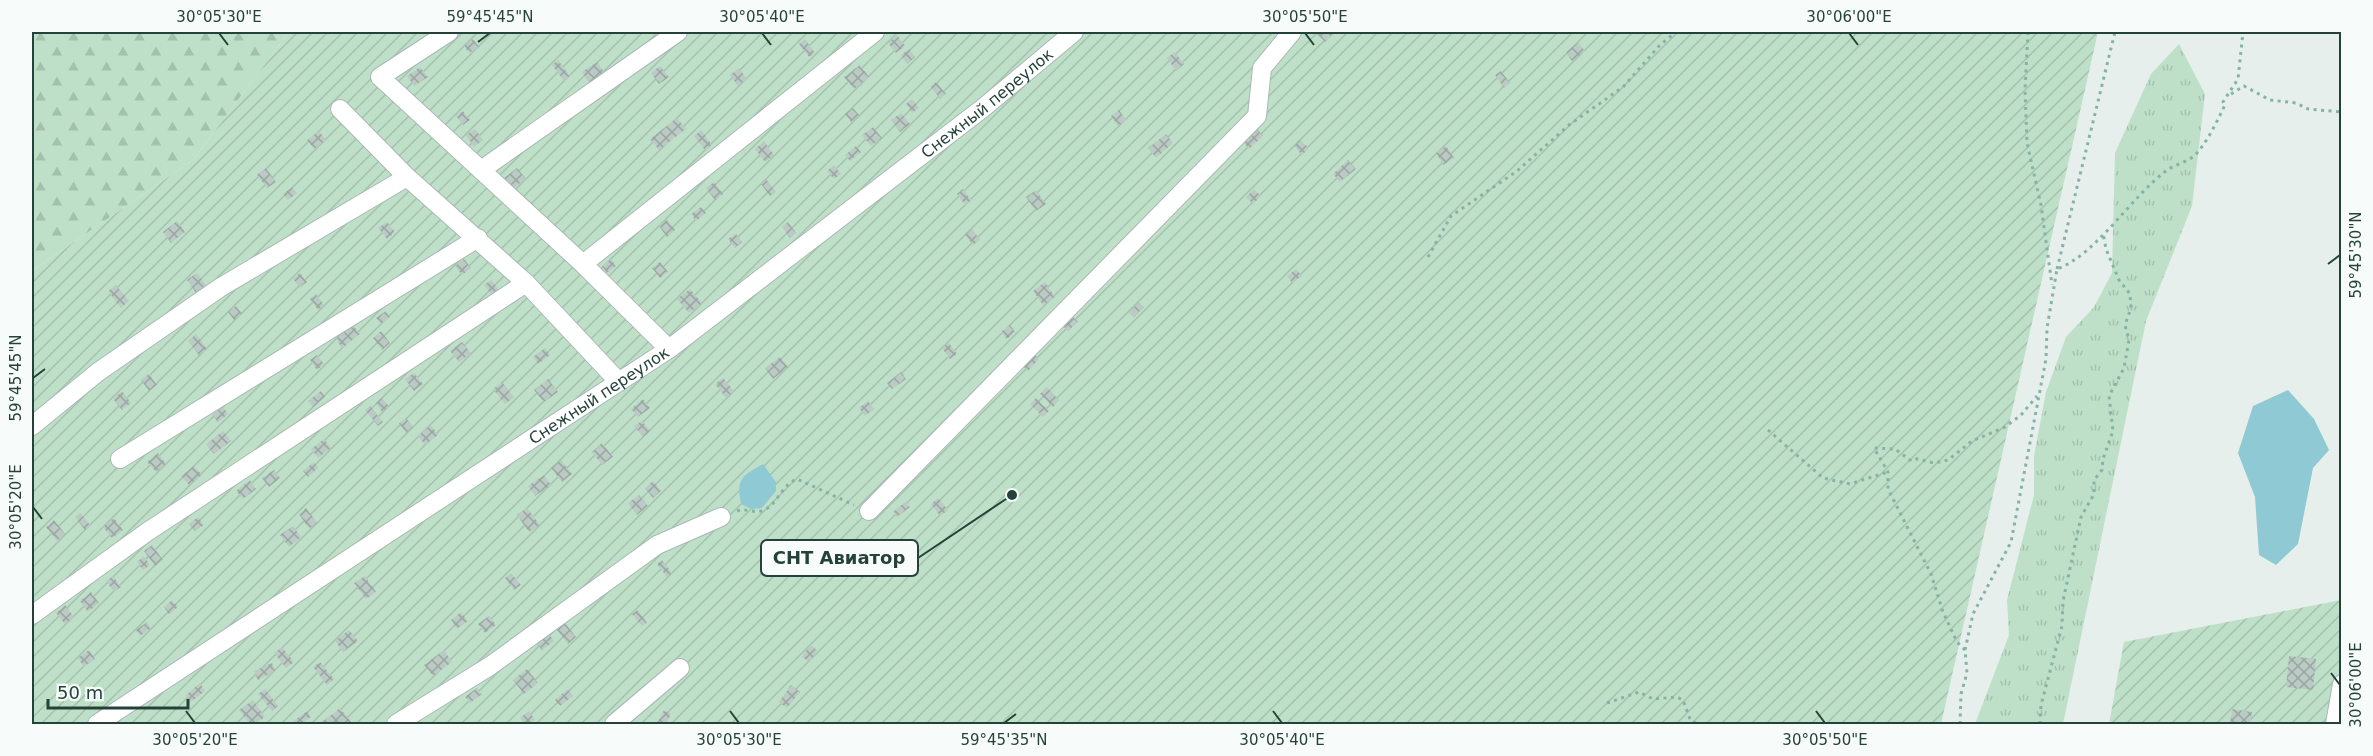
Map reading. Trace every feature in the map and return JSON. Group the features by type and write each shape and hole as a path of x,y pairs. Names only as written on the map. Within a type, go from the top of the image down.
{"street":[{"path":"449,32 380,77 583,264 669,349"},
{"path":"481,170 678,32"},
{"path":"583,264 875,32"},
{"name":"Снежный переулок","path":"97,724 669,349 983,108 1074,32"},
{"path":"869,511 1257,116 1262,68 1292,32"},
{"path":"340,109 406,177 478,238 526,283 619,382"},
{"path":"32,426 98,372 221,287 406,177"},
{"path":"120,459 478,238"},
{"path":"32,615 147,531 526,283"},
{"path":"396,724 490,666 657,545 721,517"},
{"path":"614,724 680,668"},
{"path":"2335,724 2342,684"}],"path":[{"path":"1428,257 1451,216 1517,171 1569,125 1623,87 1660,45 1676,32"},
{"path":"1959,724 1961,694 1967,673 1965,650 1973,614 2012,542 2055,296 2041,205 2027,143 2025,90 2028,32"},
{"path":"2053,288 2115,32"},
{"path":"2230,95 2238,79 2242,32"},
{"path":"2057,269 2069,265 2164,172 2196,154 2225,105 2223,102 2226,97 2244,86 2270,100 2296,103 2308,109 2342,112"},
{"path":"2040,724 2041,705 2057,649 2063,601 2081,517 2094,494 2094,480 2102,470 2112,431 2109,396 2124,368 2129,340 2125,325 2132,308 2130,294 2119,280 2106,249 2103,233"},
{"path":"1965,650 1956,642 1942,612 1931,574 1888,489 1888,472 1874,448 1895,449 1910,460 1913,458 1934,463 1948,460 1972,441 2005,427 2021,415 2038,395"},
{"path":"1768,430 1823,478 1850,483 1888,472"},
{"path":"721,517 740,509 761,511 769,507 787,483 797,479 869,511"},
{"path":"1607,703 1639,692 1653,699 1677,697 1683,700 1690,719 1696,724"}],"green space":[{"path":"32,32 289,32 193,160 32,271"},
{"path":"289,32 2098,32 1941,724 32,724 32,271 193,160"},
{"path":"2179,44 2205,94 2192,206 2146,321 2063,724 1975,724 2009,635 2007,600 2034,495 2034,456 2046,392 2066,337 2094,307 2112,273 2115,153 2151,74"},
{"path":"2341,600 2341,724 2109,724 2124,642"}],"water":[{"path":"2288,390 2314,419 2329,450 2313,468 2298,544 2276,565 2259,555 2255,497 2238,453 2253,406"},
{"path":"763,464 776,482 776,491 762,508 751,509 741,504 740,483 745,475"}],"building":[{"path":"1335,32 1325,42 1317,34"},
{"path":"897,35 905,46 896,53 888,43"},
{"path":"473,39 479,47 469,53 464,46"},
{"path":"805,39 815,53 809,57 799,44"},
{"path":"1578,43 1585,51 1572,61 1566,52"},
{"path":"909,49 915,57 907,64 901,55"},
{"path":"1175,52 1184,64 1176,71 1167,58"},
{"path":"558,60 570,76 564,81 552,65"},
{"path":"597,62 604,72 589,83 582,72"},
{"path":"860,65 869,77 854,89 844,77"},
{"path":"660,66 669,77 659,84 651,73"},
{"path":"420,67 428,77 414,86 407,76"},
{"path":"739,68 747,79 738,86 730,75"},
{"path":"1501,71 1510,83 1504,88 1495,75"},
{"path":"936,82 946,94 940,99 930,86"},
{"path":"912,99 919,108 912,113 906,104"},
{"path":"853,108 859,115 851,122 845,114"},
{"path":"1119,110 1126,120 1118,126 1111,116"},
{"path":"463,111 470,120 463,125 456,116"},
{"path":"901,113 910,124 900,132 891,120"},
{"path":"677,118 686,129 659,150 650,139"},
{"path":"873,127 882,138 871,146 862,135"},
{"path":"475,129 483,140 474,147 466,135"},
{"path":"1257,129 1263,136 1249,149 1243,142"},
{"path":"701,130 712,145 705,150 694,136"},
{"path":"319,131 326,140 314,149 307,140"},
{"path":"1166,134 1173,143 1156,158 1148,148"},
{"path":"1300,140 1309,148 1302,155 1294,146"},
{"path":"764,141 774,155 765,162 755,149"},
{"path":"856,146 861,152 850,161 845,155"},
{"path":"1446,146 1454,158 1443,165 1436,153"},
{"path":"1348,160 1356,169 1340,182 1333,174"},
{"path":"834,165 841,174 834,179 827,171"},
{"path":"266,168 276,182 267,188 257,175"},
{"path":"517,168 526,179 512,189 504,178"},
{"path":"767,180 776,192 770,196 761,184"},
{"path":"714,182 723,194 715,200 706,188"},
{"path":"292,187 297,193 288,200 283,194"},
{"path":"963,189 971,200 965,205 957,194"},
{"path":"1254,189 1261,196 1253,204 1246,197"},
{"path":"1036,190 1046,204 1036,211 1026,197"},
{"path":"701,207 706,213 696,221 691,214"},
{"path":"667,220 675,230 667,237 659,226"},
{"path":"177,221 185,232 171,243 163,232"},
{"path":"387,222 395,232 387,239 378,228"},
{"path":"788,222 796,233 790,238 782,227"},
{"path":"972,229 980,240 973,245 965,235"},
{"path":"736,234 742,242 735,248 728,239"},
{"path":"464,259 471,268 462,275 455,266"},
{"path":"611,259 616,266 607,273 602,266"},
{"path":"660,262 668,272 660,278 652,268"},
{"path":"1296,269 1302,276 1292,283 1287,276"},
{"path":"197,273 206,285 196,293 187,280"},
{"path":"300,273 307,282 300,287 293,279"},
{"path":"491,280 499,290 492,295 484,285"},
{"path":"1045,282 1055,297 1043,305 1033,291"},
{"path":"116,285 129,301 121,308 108,291"},
{"path":"690,289 702,303 689,313 677,299"},
{"path":"316,294 324,305 318,310 310,299"},
{"path":"1139,302 1144,307 1134,317 1129,312"},
{"path":"236,306 242,314 234,320 228,312"},
{"path":"386,311 390,317 381,324 376,318"},
{"path":"1072,316 1078,322 1068,331 1063,326"},
{"path":"353,325 360,334 342,348 336,339"},
{"path":"1010,325 1015,332 1007,339 1001,332"},
{"path":"381,331 390,343 382,350 373,338"},
{"path":"196,334 207,349 199,355 188,341"},
{"path":"462,342 471,353 459,362 450,351"},
{"path":"949,343 957,354 950,359 942,348"},
{"path":"545,348 550,355 538,364 533,357"},
{"path":"1034,354 1039,359 1028,371 1022,365"},
{"path":"317,355 324,364 317,370 310,360"},
{"path":"780,357 788,367 773,379 765,368"},
{"path":"901,372 906,379 892,389 887,383"},
{"path":"414,373 423,384 414,391 405,379"},
{"path":"149,374 157,385 149,391 141,380"},
{"path":"723,378 734,391 726,398 715,384"},
{"path":"548,379 558,392 544,402 534,390"},
{"path":"502,382 514,397 505,404 493,389"},
{"path":"1046,387 1059,400 1053,407 1040,394"},
{"path":"122,391 131,403 122,410 113,399"},
{"path":"321,391 325,397 313,407 308,401"},
{"path":"382,398 389,406 382,412 376,403"},
{"path":"1036,398 1049,411 1043,417 1030,404"},
{"path":"643,399 650,408 638,417 631,409"},
{"path":"868,401 874,409 865,416 859,408"},
{"path":"370,406 383,422 378,426 365,410"},
{"path":"223,407 228,414 218,422 212,415"},
{"path":"406,418 413,427 406,433 399,423"},
{"path":"642,421 650,431 643,437 634,426"},
{"path":"431,425 438,435 425,445 418,436"},
{"path":"223,431 231,441 214,454 206,444"},
{"path":"324,439 331,448 318,458 311,449"},
{"path":"602,443 613,457 602,465 592,452"},
{"path":"158,453 166,464 156,472 147,462"},
{"path":"561,460 572,474 562,482 551,468"},
{"path":"314,462 318,468 308,477 303,471"},
{"path":"194,466 202,475 189,485 181,476"},
{"path":"274,470 280,478 269,487 262,478"},
{"path":"544,475 551,485 535,496 528,486"},
{"path":"250,480 256,489 243,499 236,491"},
{"path":"653,481 661,491 653,498 645,488"},
{"path":"639,495 648,506 637,515 628,503"},
{"path":"938,498 948,510 940,516 931,504"},
{"path":"905,502 910,507 897,517 893,512"},
{"path":"306,508 317,523 309,529 299,514"},
{"path":"527,508 540,525 529,532 517,515"},
{"path":"80,513 91,526 85,530 75,517"},
{"path":"198,517 204,525 195,531 189,524"},
{"path":"114,518 123,530 112,538 103,527"},
{"path":"54,520 65,534 57,541 46,527"},
{"path":"293,526 301,537 289,547 280,535"},
{"path":"152,545 163,560 155,566 144,551"},
{"path":"144,556 150,565 143,570 137,562"},
{"path":"662,560 672,573 667,577 657,564"},
{"path":"511,573 521,585 514,590 505,578"},
{"path":"113,576 121,587 114,592 106,581"},
{"path":"365,576 376,592 366,599 354,583"},
{"path":"91,592 99,603 88,612 80,601"},
{"path":"172,600 178,607 169,614 164,607"},
{"path":"65,605 74,617 65,624 56,613"},
{"path":"638,610 647,623 642,626 632,614"},
{"path":"461,612 468,621 457,629 451,620"},
{"path":"489,616 496,625 485,633 478,624"},
{"path":"147,622 151,628 140,636 136,630"},
{"path":"565,623 576,637 568,644 557,630"},
{"path":"349,630 358,641 343,652 335,641"},
{"path":"549,634 554,641 542,650 537,644"},
{"path":"810,645 817,650 810,662 802,657"},
{"path":"282,647 294,662 286,668 274,653"},
{"path":"89,650 95,659 84,667 78,658"},
{"path":"444,650 452,662 433,676 424,665"},
{"path":"2289,656 2316,659 2313,690 2286,687"},
{"path":"320,662 334,679 327,685 313,667"},
{"path":"272,663 275,671 258,680 254,671"},
{"path":"527,669 538,683 524,694 513,680"},
{"path":"200,683 205,691 191,702 186,695"},
{"path":"791,685 800,692 787,708 779,702"},
{"path":"477,688 482,694 470,703 465,697"},
{"path":"265,689 278,706 272,711 258,694"},
{"path":"568,689 573,696 560,706 555,700"},
{"path":"253,700 265,717 255,724 250,724 239,710"},
{"path":"340,708 352,723 324,724 322,722"},
{"path":"2232,709 2252,712 2250,724 2230,724"},
{"path":"664,710 671,714 666,724 657,724"},
{"path":"307,711 311,717 301,724 290,724"},
{"path":"529,711 535,720 525,724 520,718"}],"place":[{"name":"СНТ Авиатор","path":"1012,495"}]}
